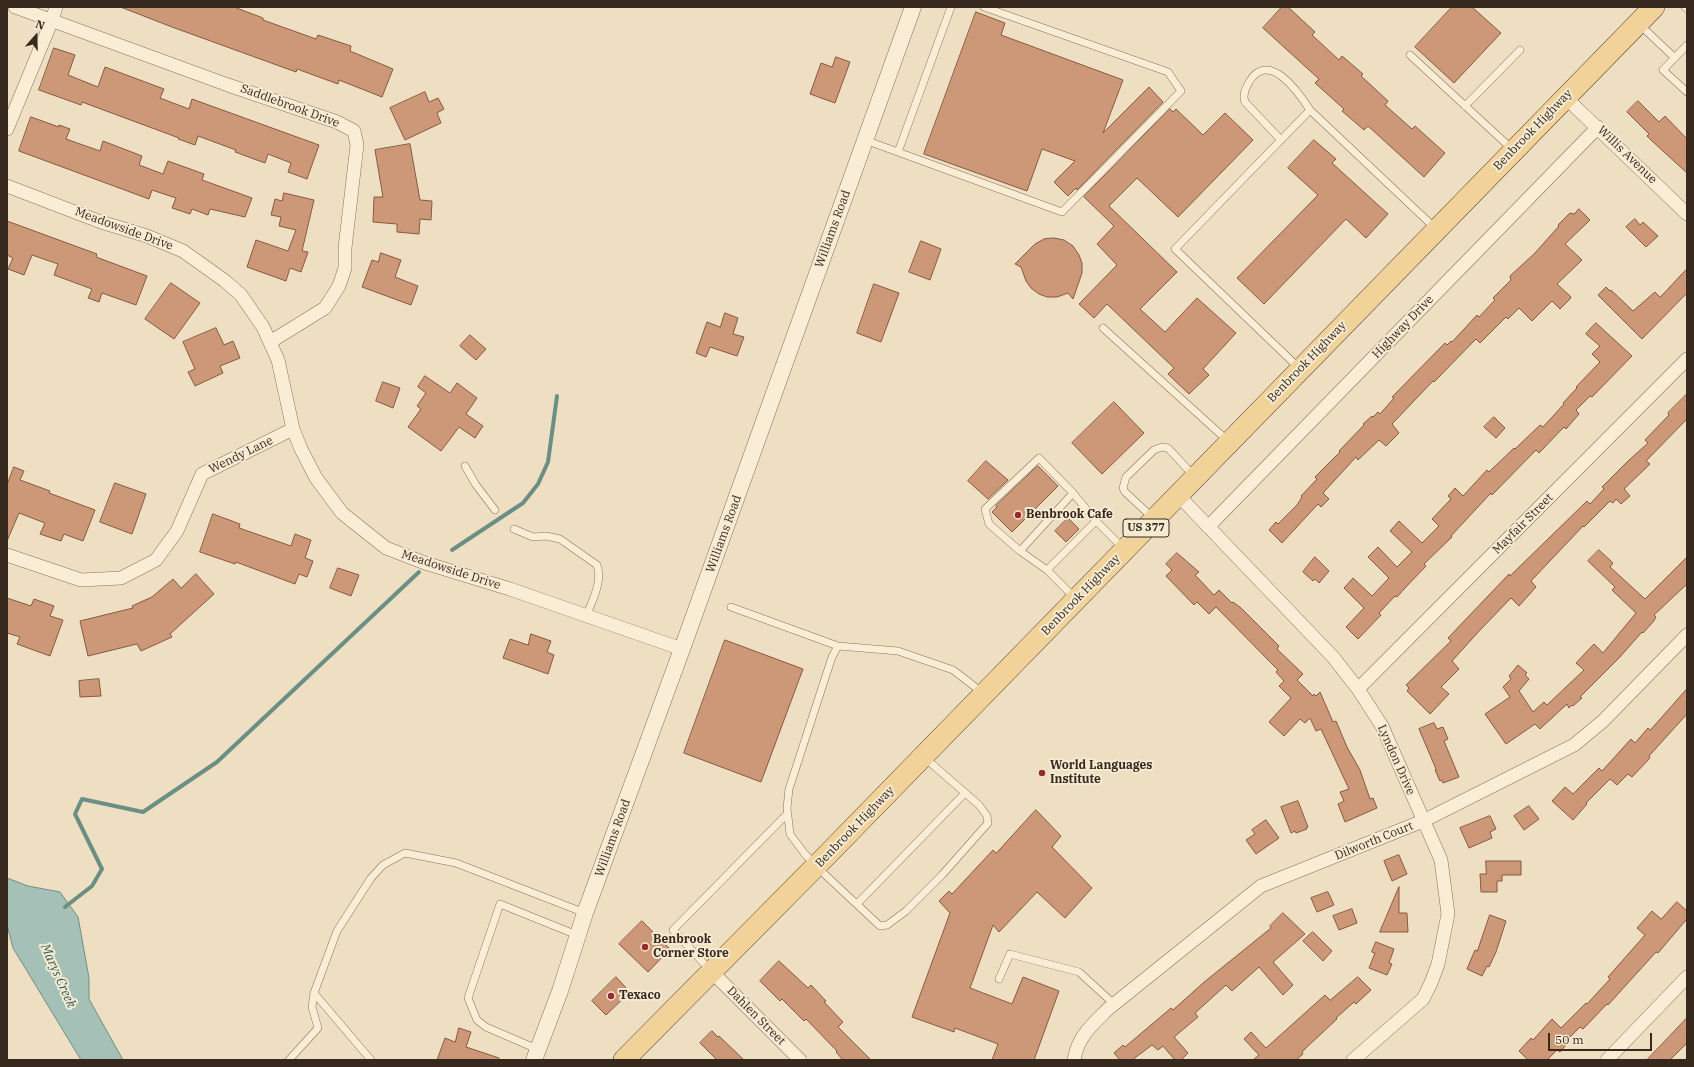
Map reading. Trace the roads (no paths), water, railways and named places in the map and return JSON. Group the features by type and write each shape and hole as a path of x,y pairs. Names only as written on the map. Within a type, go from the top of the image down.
{"main road":[{"name":"Benbrook Highway","path":"624,1060 712,971 818,868 984,694 1654,7"}],"street":[{"name":"Saddlebrook Drive","path":"15,7 338,122 354,131 357,145 345,248 345,268 339,286 325,308 270,342"},
{"path":"7,129 56,7"},
{"name":"Williams Road","path":"535,1055 560,992 577,935 682,649 913,7"},
{"name":"Willis Avenue","path":"1565,97 1687,214"},
{"name":"Highway Drive","path":"1208,527 1598,127"},
{"name":"Meadowside Drive","path":"7,186 101,222 147,236 183,251 225,281 241,295 263,327 278,360 293,429 301,449 316,478 342,513 386,548 425,564 510,589 682,649"},
{"name":"Mayfair Street","path":"1358,689 1687,359"},
{"name":"Wendy Lane","path":"7,555 81,580 121,578 156,560 177,531 202,474 293,429"},
{"name":"Lyndon Drive","path":"1178,496 1333,657 1358,689 1382,726 1441,860 1448,914 1438,964 1423,999 1352,1060"},
{"name":"Dilworth Court","path":"1074,1060 1076,1048 1085,1032 1114,1004 1261,886 1423,821 1574,745 1608,717 1687,635"},
{"name":"Dahlen Street","path":"712,971 800,1060"},
{"path":"1607,1060 1687,977"}],"lane":[{"path":"898,152 951,7"},
{"path":"865,140 1062,212 1181,91 1168,72 984,7"},
{"path":"1638,23 1675,58"},
{"path":"1687,45 1663,70 1687,92"},
{"path":"1465,106 1520,50"},
{"path":"1410,55 1514,150"},
{"path":"1281,140 1245,102 1244,93 1252,78 1264,70 1277,72 1283,76 1303,98 1310,110 1437,230"},
{"path":"1301,369 1175,249 1310,110"},
{"path":"1103,328 1230,442"},
{"path":"1154,520 1125,492 1123,488 1126,477 1154,450 1162,447 1168,448 1196,477"},
{"path":"1077,599 1047,570 1020,551 989,524 985,509 1039,458 1073,493 1096,522 1125,550"},
{"path":"465,466 476,485 495,510"},
{"path":"1020,551 1073,493"},
{"path":"1047,570 1096,522"},
{"path":"514,529 533,537 546,536 560,539 597,566 599,572 599,582 587,615"},
{"path":"731,607 838,646 898,652 953,670 984,694"},
{"path":"838,646 832,656 789,789 786,808 790,834 804,853 880,926 887,925 906,911 942,875 988,823 987,816 979,805 924,756"},
{"path":"857,904 965,793"},
{"path":"712,971 673,930 787,814"},
{"path":"289,1060 318,1028 312,1007 314,993 337,930 371,878 384,865 405,853 456,863 585,913"},
{"path":"535,1055 486,1027 477,1020 468,998 500,904 577,935"},
{"path":"999,979 1010,954 1079,972 1114,1004"},
{"path":"314,993 371,1060"}],"water":[{"name":"Marys Creek","path":"7,878 28,886 60,892 78,917 89,978 89,999 123,1060 81,1060 13,948 7,925"}],"waterway":[{"path":"452,550 523,503 538,484 548,462 557,396"},
{"path":"65,907 92,886 102,869 75,814 82,799 143,812 217,762 419,572"}],"place":[{"name":"Benbrook Cafe","path":"1018,515"},
{"name":"World Languages Institute","path":"1042,773"},
{"name":"Benbrook Corner Store","path":"645,947"},
{"name":"Texaco","path":"611,996"}]}
